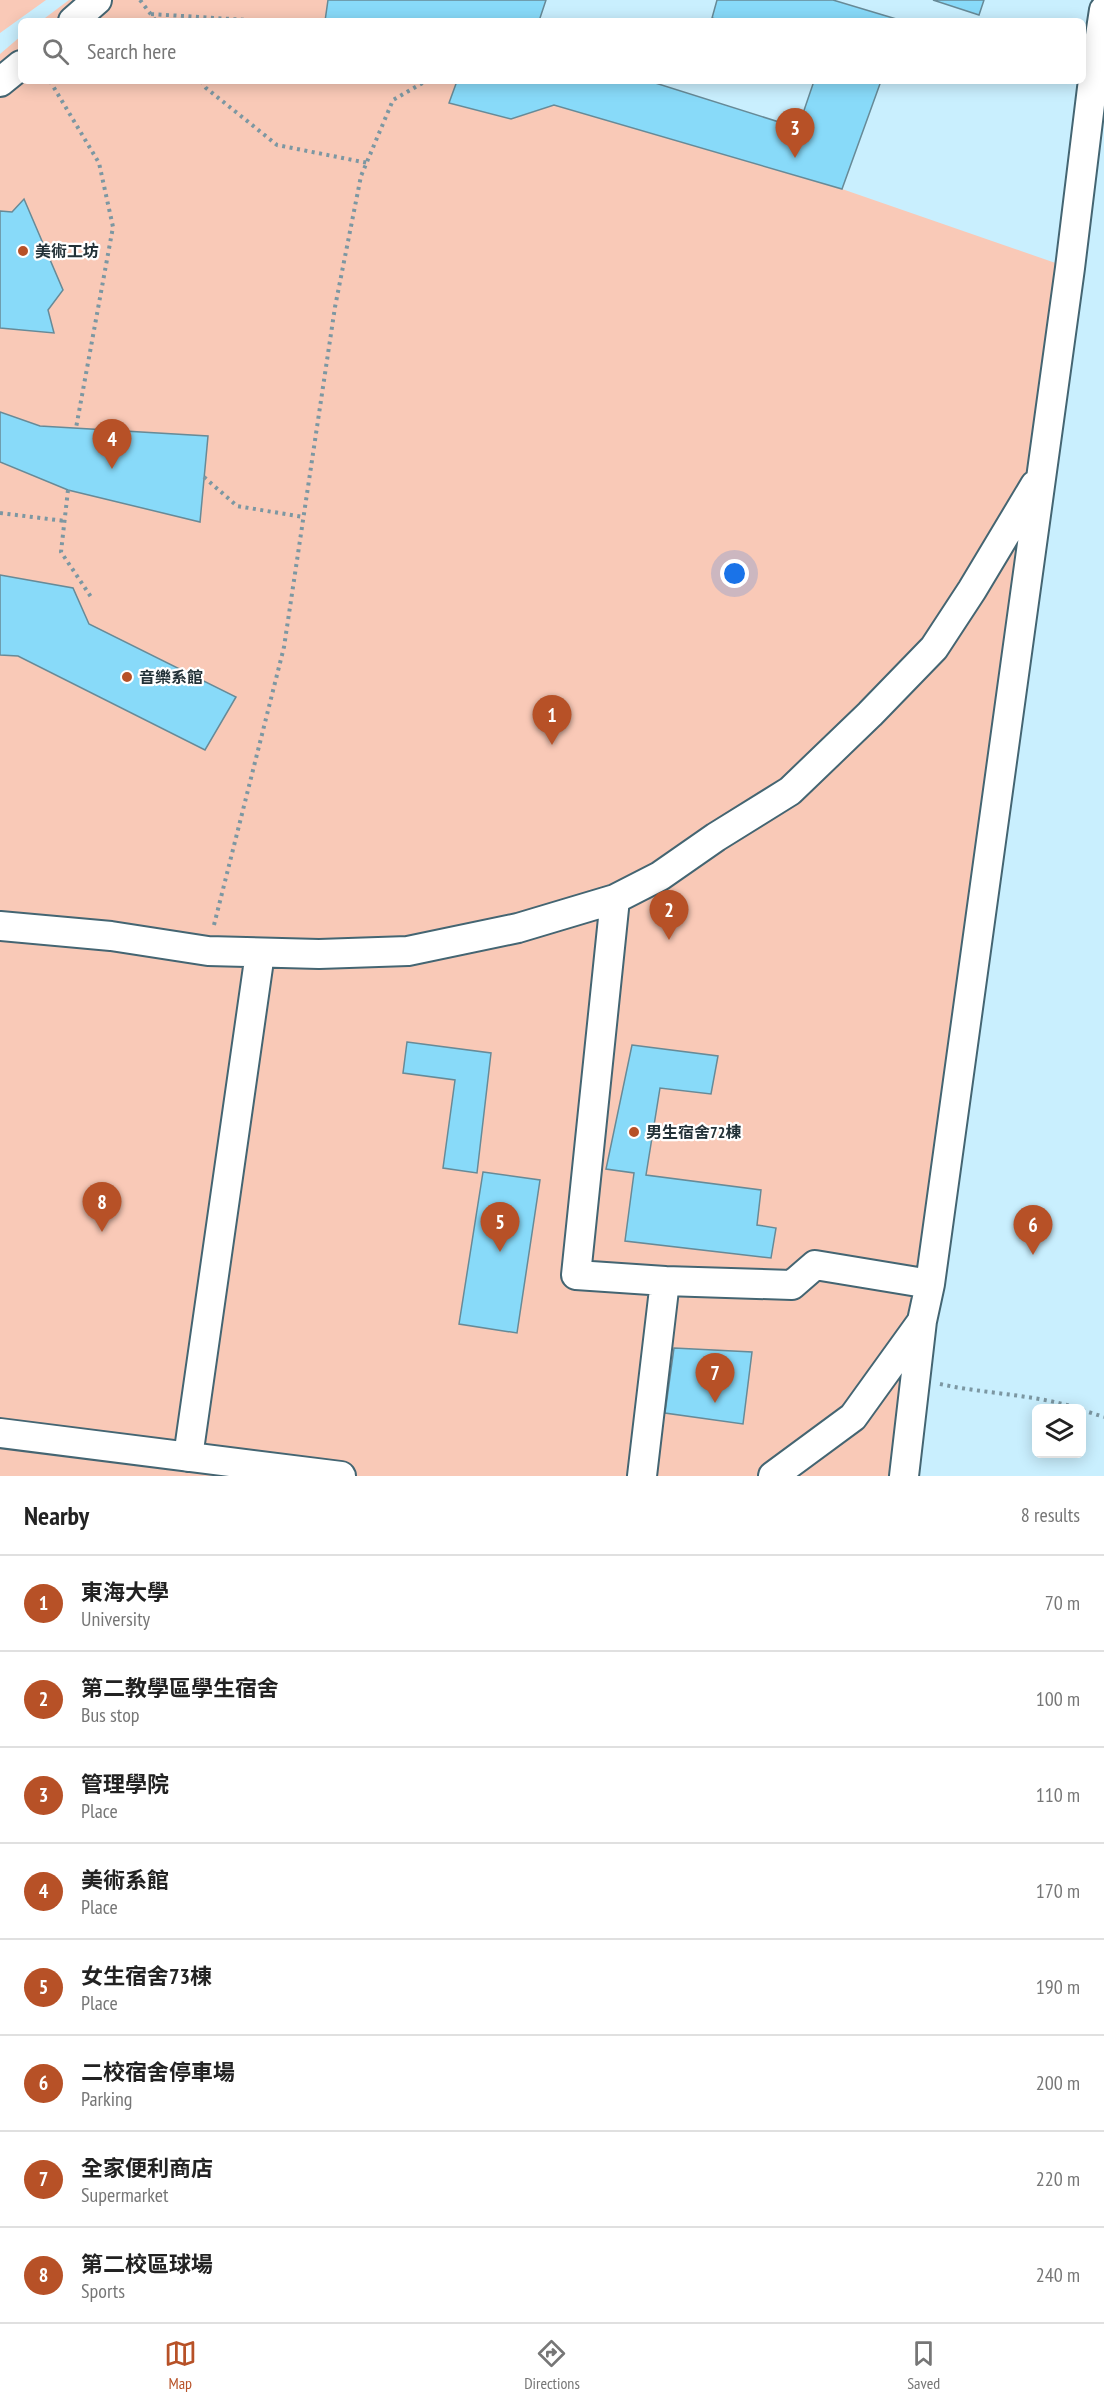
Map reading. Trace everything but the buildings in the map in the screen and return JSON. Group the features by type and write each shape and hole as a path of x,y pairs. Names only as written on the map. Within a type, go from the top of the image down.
{"street":[{"path":"76,18 97,0"},
{"path":"904,1476 922,1321 930,1284 1104,10"},
{"path":"0,82 18,67"},
{"path":"0,926 111,936 208,951 319,954 408,951 518,928 615,899 660,876 716,837 790,791 870,714 934,648 972,590 1042,473"},
{"path":"615,899 576,1275 665,1281 792,1285 815,1265 930,1284"},
{"path":"188,1457 260,953"},
{"path":"642,1476 665,1281"},
{"path":"773,1476 853,1417 922,1321"},
{"path":"0,1433 341,1476"}],"path":[{"path":"140,0 154,18"},
{"path":"151,14 215,18"},
{"path":"52,84 99,164 113,227 76,428"},
{"path":"203,84 277,145 368,163"},
{"path":"208,951 284,647 335,307 361,176 393,100 421,84"},
{"path":"204,477 237,506 303,517"},
{"path":"68,490 61,552 91,597"},
{"path":"0,513 65,520"},
{"path":"915,1380 1063,1404"},
{"path":"1086,1411 1104,1417"}],"shaded area":[{"path":"0,0 46,0 18,18 0,33"},
{"path":"69,0 328,0 325,18 45,18"},
{"path":"18,39 18,84 456,84 450,103 511,119 554,105 842,189 1070,268 904,1476 0,1476 0,54"}],"place":[{"name":"管理學院","path":"795,158"},
{"name":"美術工坊","path":"23,251"},
{"name":"美術系館","path":"112,469"},
{"name":"音樂系館","path":"127,677"},
{"name":"東海大學","path":"552,745"},
{"name":"第二教學區學生宿舍","path":"669,940"},
{"name":"男生宿舍72棟","path":"634,1132"},
{"name":"第二校區球場","path":"102,1232"},
{"name":"女生宿舍73棟","path":"500,1252"},
{"name":"二校宿舍停車場","path":"1033,1255"},
{"name":"全家便利商店","path":"715,1403"}]}
